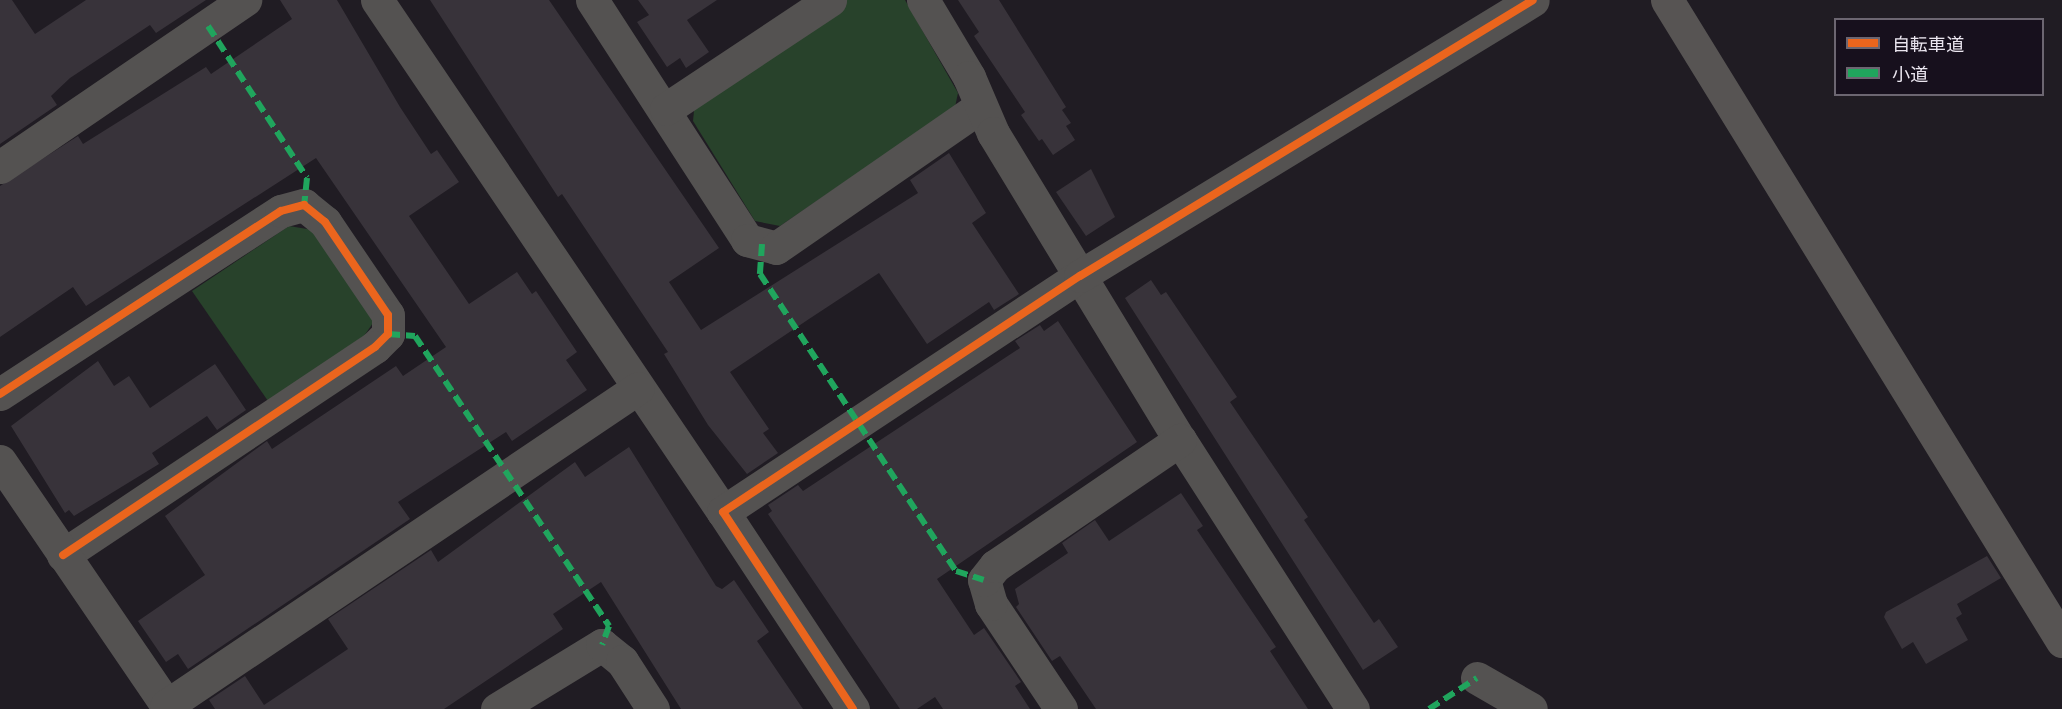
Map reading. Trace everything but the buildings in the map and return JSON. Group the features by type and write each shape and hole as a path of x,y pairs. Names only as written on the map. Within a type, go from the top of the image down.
{"street":[{"path":"377,0 723,512 853,709"},
{"path":"592,0 666,109 747,240 776,248 980,107"},
{"path":"666,109 830,0"},
{"path":"923,0 969,77 980,107 1080,276 1180,440 1353,709"},
{"path":"723,512 1080,276 1533,0"},
{"path":"1667,0 2062,641"},
{"path":"0,167 240,2"},
{"path":"0,394 281,211 304,205 325,222 388,315 388,334 375,347 63,555"},
{"path":"0,461 168,707 638,388"},
{"path":"1061,709 992,604 984,580 996,566 1180,440"},
{"path":"497,709 578,656 602,645 622,661 654,709"},
{"path":"1477,678 1531,709"}],"green space":[{"path":"845,0 905,0 958,93 955,107 780,226 755,221 693,121 695,101"},
{"path":"289,226 313,230 375,320 364,336 268,401 192,291"}],"marked path":[{"path":"208,26 307,178 304,205"},
{"path":"762,244 760,274 956,571 984,580"},
{"path":"388,334 415,336 609,626 602,645"},
{"path":"1429,709 1477,678"}],"cycle path":[{"path":"853,709 723,512 1080,276 1533,0"},
{"path":"0,394 281,211 304,205 325,222 388,315 388,334 375,347 63,555"}]}
